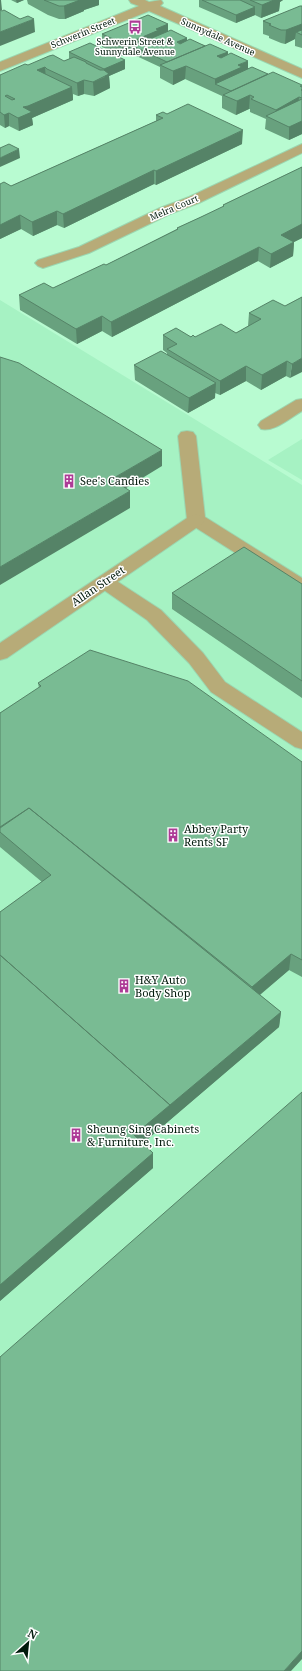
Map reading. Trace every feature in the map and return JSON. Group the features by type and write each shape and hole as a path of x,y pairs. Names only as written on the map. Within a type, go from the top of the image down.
{"street":[{"name":"Sunnydale Avenue","path":"135,0 302,74"},
{"name":"Schwerin Street","path":"0,66 165,0"},
{"name":"Melra Court","path":"43,263 84,250 165,211 194,200 302,148"},
{"path":"267,425 302,404"},
{"path":"187,436 196,520 302,587"},
{"name":"Allan Street","path":"0,653 196,520"},
{"path":"105,582 154,615 196,658 218,687 302,742"}],"shaded area":[{"path":"0,300 302,485 302,1671 0,1671"},
{"path":"302,439 302,480 268,460"}],"building":[{"path":"44,0 80,0 64,6 59,6"},
{"path":"202,0 240,0 255,7 236,15"},
{"path":"250,0 274,0 262,5"},
{"path":"302,6 302,24 286,30 281,30 263,21"},
{"path":"0,10 4,10 20,19 28,16 34,19 0,32"},
{"path":"148,15 168,24 156,29 159,30 133,41 130,40 122,43 102,34"},
{"path":"171,30 187,38 177,42 180,44 190,39 205,46 167,62 133,46"},
{"path":"302,30 302,35 296,32"},
{"path":"90,43 125,60 104,69 69,52"},
{"path":"210,44 228,52 217,56 221,58 231,53 248,61 238,65 242,67 215,79 186,66 173,71 160,65"},
{"path":"53,55 64,61 74,57 100,70 104,70 109,74 93,82 84,80 77,83 45,67 37,70 72,87 23,107 32,112 18,118 9,113 4,115 0,112 0,75 25,64 28,65","holes":["7,95 15,99 12,100 5,96"]},
{"path":"252,67 268,74 231,91 215,84"},
{"path":"273,72 302,85 300,86 302,87 302,98 299,97 276,110 251,99 254,97 250,95 237,101 223,95"},
{"path":"302,99 302,121 289,127 266,116"},
{"path":"188,104 243,130 156,171 154,170 63,214 57,211 32,222 20,215 0,225 0,184 4,182 11,186 163,118 156,115 163,112 167,114"},
{"path":"9,144 19,149 0,158 0,148"},
{"path":"302,167 302,224 281,235 294,242 271,254 259,247 111,322 102,316 76,329 19,295 44,283 53,288 104,264 106,265 178,229 177,228 224,206 223,205"},
{"path":"302,297 302,358 292,364 287,361 262,375 246,366 220,381 167,349 177,344 163,335 176,328 191,337 193,335 195,337 221,324 236,333 261,319 249,313 273,300 285,306"},
{"path":"161,351 216,383 189,398 134,365"},
{"name":"See's Candies","path":"0,357 19,363 162,450 112,479 130,491 0,567"},
{"path":"244,547 302,584 302,681 172,593"},
{"name":"Abbey Party Rents SF","path":"90,650 188,681 302,762 302,960 291,954 252,987 29,808 0,827 0,713 41,686 38,683"},
{"name":"H&Y Auto Body Shop","path":"29,808 281,1012 170,1105 0,955 0,912 51,875 0,832 0,828"},
{"name":"Sheung Sing Cabinets & Furniture, Inc.","path":"0,955 170,1105 134,1135 153,1153 0,1285"},
{"path":"302,1092 302,1651 284,1671 0,1671 0,1357"}],"place":[{"name":"Schwerin Street & Sunnydale Avenue","path":"135,27"},
{"name":"See's Candies","path":"69,481"},
{"name":"Abbey Party Rents SF","path":"173,835"},
{"name":"H&Y Auto Body Shop","path":"124,986"},
{"name":"Sheung Sing Cabinets & Furniture, Inc.","path":"76,1135"}]}
